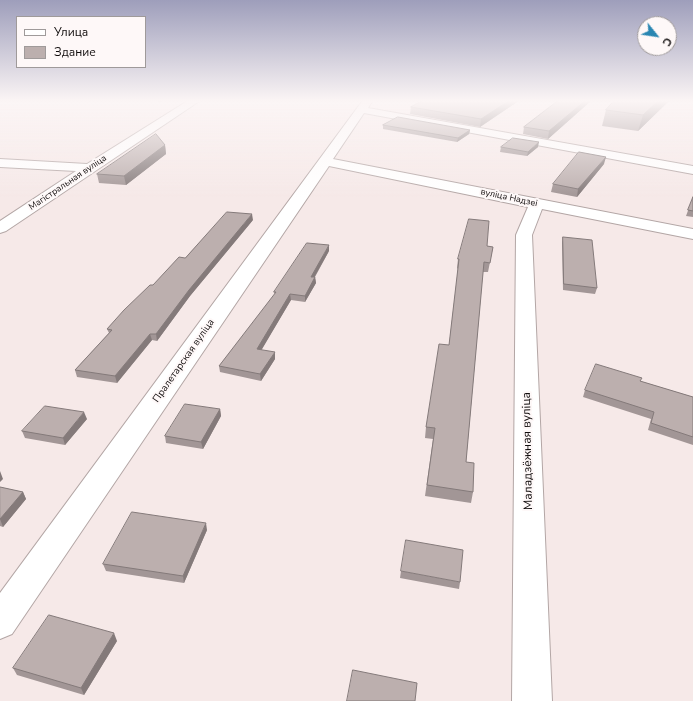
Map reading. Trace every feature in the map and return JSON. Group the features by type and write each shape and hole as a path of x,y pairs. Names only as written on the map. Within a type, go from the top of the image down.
{"street":[{"name":"Магістральная вуліца","path":"0,228 145,133"},
{"name":"Пралетарская вуліца","path":"0,622 344,133"},
{"path":"510,133 693,170"},
{"name":"вуліца Надзеі","path":"325,161 693,234"},
{"path":"0,163 90,168"},
{"name":"Маладзёжная вуліца","path":"532,701 524,235 537,204"}],"building":[{"path":"428,133 466,133 458,138"},
{"path":"156,134 165,145 124,176 97,174"},
{"path":"513,138 539,142 528,152 501,147"},
{"path":"579,152 606,157 578,189 553,184"},
{"path":"693,197 693,211 688,210"},
{"path":"227,212 252,214 189,290 156,334 150,334 115,376 75,370 112,330 107,329 124,310 150,285 153,285 179,257 185,258"},
{"path":"469,219 489,221 487,246 493,247 490,263 484,262 466,462 474,463 473,492 427,485 435,428 426,427 439,344 449,345 458,259"},
{"path":"563,237 592,240 597,288 564,284"},
{"path":"307,243 329,245 311,277 315,277 305,296 290,294 257,349 275,352 260,374 219,366 276,292 274,292"},
{"path":"596,364 642,378 640,381 693,397 693,437 651,423 654,412 585,390"},
{"path":"185,404 220,409 201,442 165,436"},
{"path":"45,406 84,412 63,438 22,431"},
{"path":"0,487 23,492 0,519"},
{"path":"132,512 206,523 183,576 103,564"},
{"path":"406,540 463,550 460,582 401,571"},
{"path":"49,615 114,633 81,688 13,668"},
{"path":"353,670 417,683 415,701 347,701"}]}
